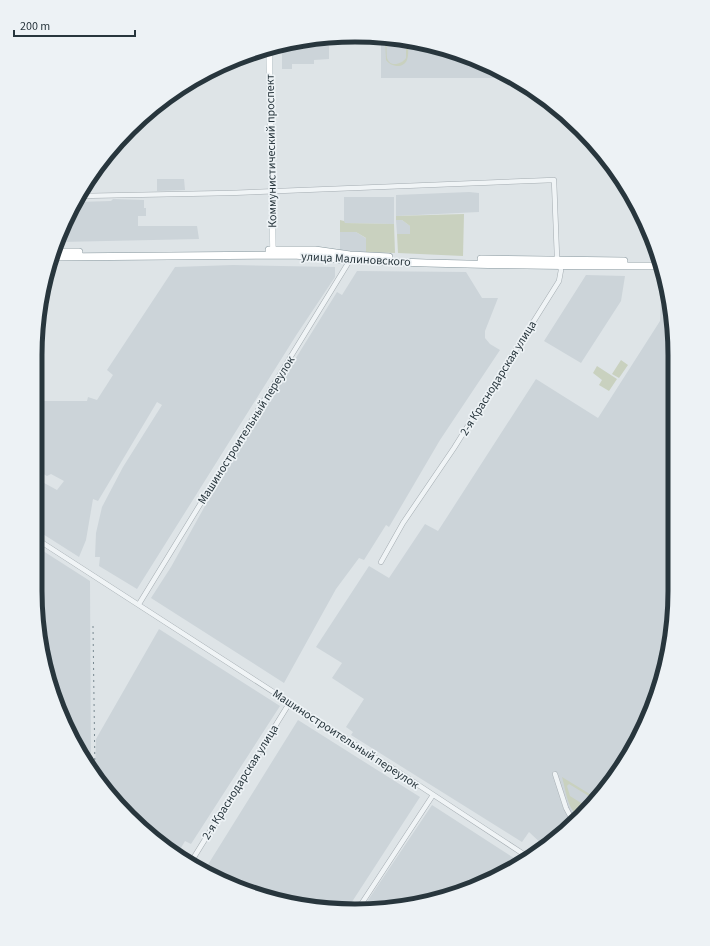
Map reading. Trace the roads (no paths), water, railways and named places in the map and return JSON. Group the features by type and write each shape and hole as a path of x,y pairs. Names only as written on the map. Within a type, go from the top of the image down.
{"highway":[{"name":"улица Малиновского","path":"58,257 273,253 315,250 350,258 655,266"},
{"name":"улица Малиновского","path":"60,252 273,253"},
{"name":"улица Малиновского","path":"559,263 653,262"}],"main road":[{"name":"Коммунистический проспект","path":"269,54 273,253"}],"street":[{"name":"2-я Краснодарская улица","path":"272,191 554,180 561,274 559,281 454,448 403,523 381,562"},
{"path":"85,196 272,191"},
{"name":"Машиностроительный переулок","path":"139,604 350,258"},
{"name":"Машиностроительный переулок","path":"42,542 524,854"},
{"name":"2-я Краснодарская улица","path":"193,859 290,702"},
{"path":"555,774 566,808 571,817"},
{"name":"Машиностроительный переулок","path":"362,904 433,795"}],"railway":[{"path":"93,626 95,765"}]}
